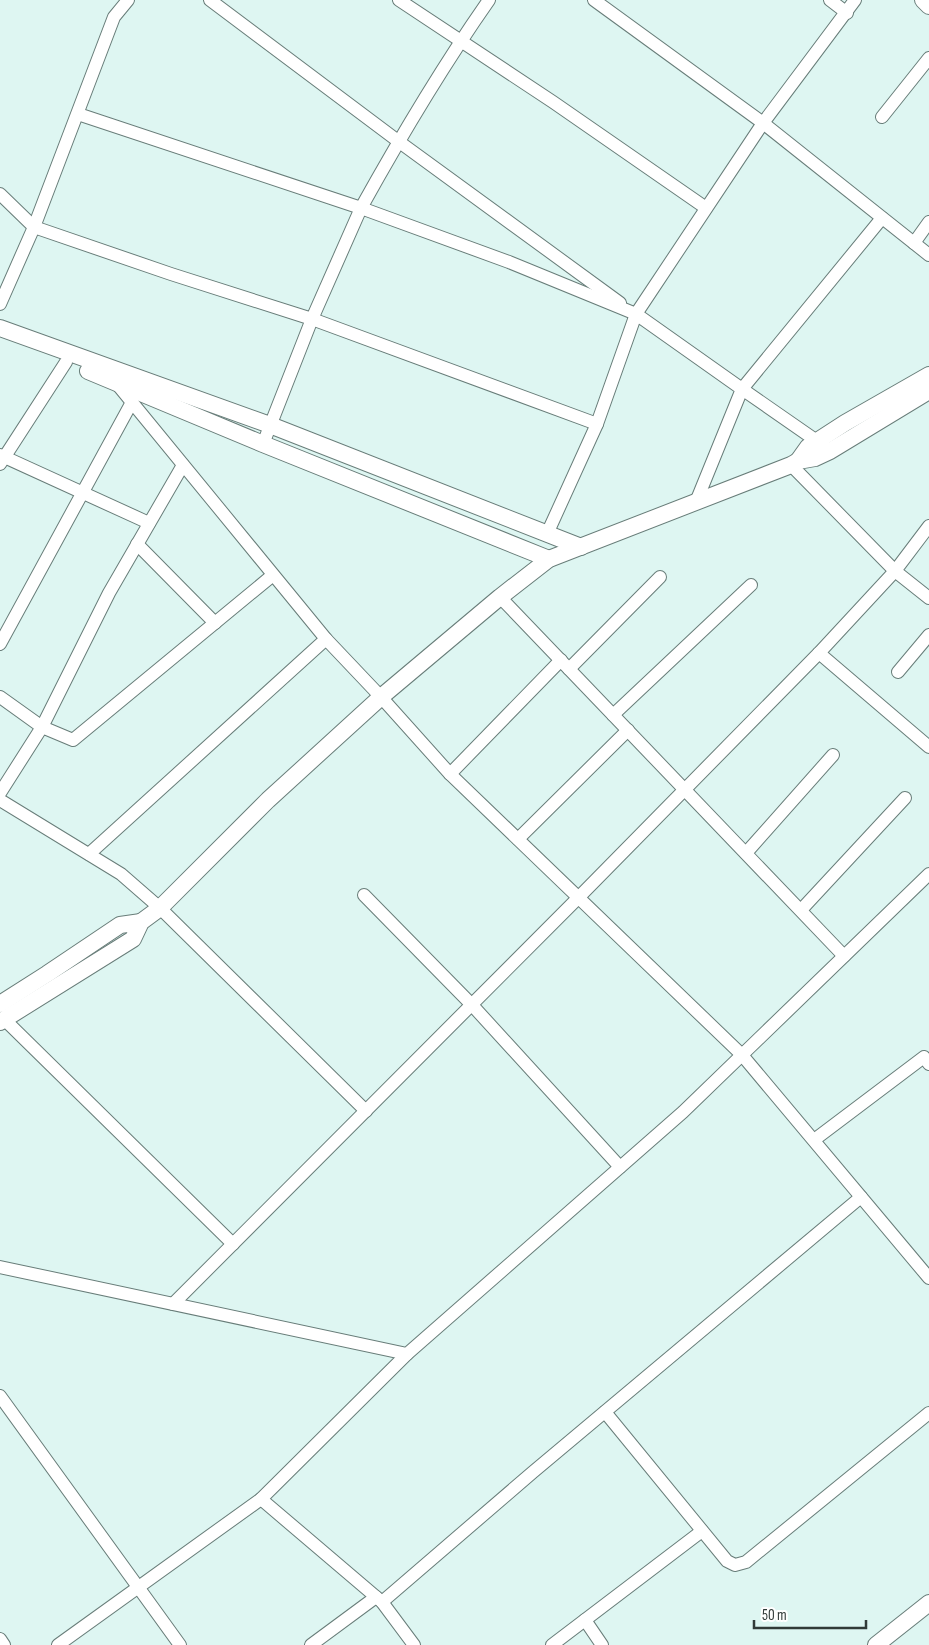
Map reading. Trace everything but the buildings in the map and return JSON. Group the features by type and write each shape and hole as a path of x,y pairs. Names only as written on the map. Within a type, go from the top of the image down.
{"street":[{"path":"0,304 34,227 114,17 128,0"},
{"path":"210,0 398,141 636,314 823,446"},
{"path":"399,0 553,102 706,208"},
{"path":"263,444 312,319 361,208 398,141 460,42 489,0"},
{"path":"594,0 763,123 929,255"},
{"path":"830,0 847,13"},
{"path":"547,534 596,424 636,314 763,123 855,0"},
{"path":"923,0 929,6"},
{"path":"882,117 929,58"},
{"path":"78,114 361,208 509,262 636,314"},
{"path":"0,194 34,227 171,274 312,319 596,424"},
{"path":"696,502 742,389 882,218"},
{"path":"914,243 929,222"},
{"path":"0,328 270,426 581,547"},
{"path":"0,340 66,362 548,559"},
{"path":"66,362 1,459 149,523"},
{"path":"233,1244 1,1015 133,939 142,922 160,908 268,800 381,697 548,559 795,463 815,458 823,446 845,422 929,375"},
{"path":"115,382 326,639 450,774 742,1055 929,1278"},
{"path":"823,446 929,391"},
{"path":"0,644 132,402"},
{"path":"795,463 895,571 929,598"},
{"path":"0,793 42,727 109,593 183,465"},
{"path":"173,1304 472,1005 819,653 895,571 929,526"},
{"path":"137,544 215,622"},
{"path":"0,697 42,727 73,740 274,575"},
{"path":"450,774 565,664 660,577"},
{"path":"613,716 751,585"},
{"path":"500,597 844,956"},
{"path":"898,672 929,635"},
{"path":"88,854 326,639"},
{"path":"819,653 929,747"},
{"path":"518,839 628,730"},
{"path":"746,853 833,755"},
{"path":"801,910 905,798"},
{"path":"0,800 121,874 160,908 366,1110"},
{"path":"58,1645 261,1499 406,1354 683,1112 844,956 927,881"},
{"path":"364,895 472,1005 620,1168"},
{"path":"814,1140 927,1058"},
{"path":"311,1645 379,1600 862,1197"},
{"path":"0,1267 406,1354"},
{"path":"0,1397 180,1645"},
{"path":"605,1412 727,1561 735,1565 746,1562 929,1413"},
{"path":"261,1499 379,1600 414,1645"},
{"path":"552,1645 702,1531"},
{"path":"876,1645 929,1604"},
{"path":"585,1620 602,1645"},
{"path":"0,1639 4,1645"}]}
